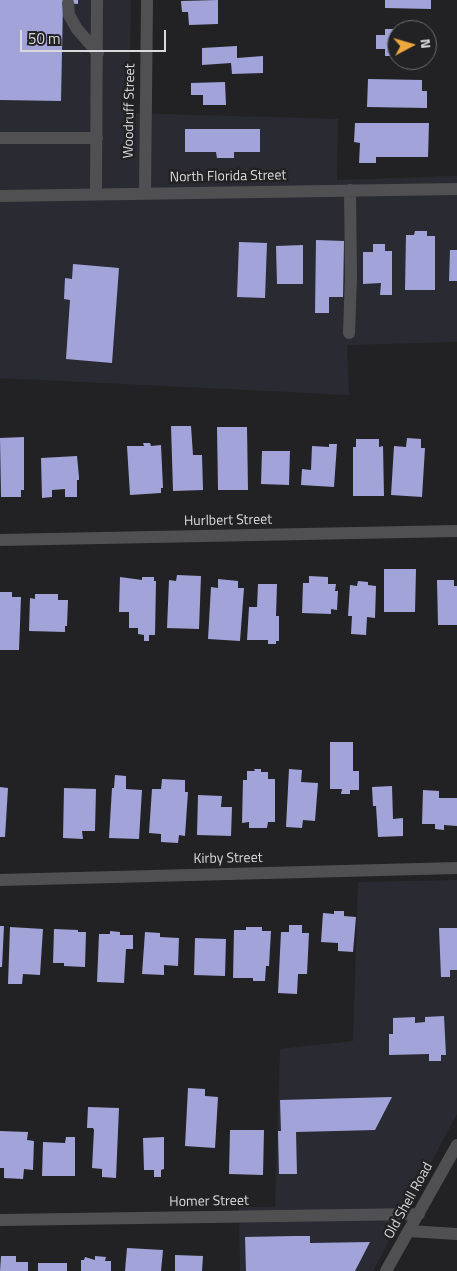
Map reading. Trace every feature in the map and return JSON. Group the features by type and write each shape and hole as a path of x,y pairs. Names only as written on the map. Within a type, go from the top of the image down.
{"street":[{"path":"96,194 97,0"},
{"name":"Woodruff Street","path":"144,193 147,0"},
{"path":"68,3 69,15 73,22 98,54"},
{"path":"0,138 97,138"},
{"name":"North Florida Street","path":"0,196 457,188"},
{"path":"348,333 352,277 350,190"},
{"name":"Hurlbert Street","path":"0,540 457,531"},
{"name":"Kirby Street","path":"0,880 457,868"},
{"name":"Old Shell Road","path":"386,1271 457,1145"},
{"name":"Homer Street","path":"0,1220 419,1214"},
{"path":"409,1231 457,1234"}],"shaded area":[{"path":"0,0 131,0 129,113 338,119 337,180 457,176 457,342 347,345 349,395 0,378"},
{"path":"457,880 457,1114 373,1271 240,1271 239,1207 275,1207 280,1049 353,1041 358,882"}],"building":[{"path":"0,0 78,0 78,4 63,3 61,101 0,100"},
{"path":"218,0 218,24 189,25 188,12 182,12 181,1"},
{"path":"385,0 431,0 431,9 385,8"},
{"path":"385,29 387,29 387,56 385,56 385,49 376,49 376,35 385,35"},
{"path":"237,46 237,58 263,56 263,73 232,74 231,63 202,65 202,48"},
{"path":"368,79 422,80 422,91 427,91 427,108 367,107"},
{"path":"225,82 226,105 203,105 203,95 191,95 191,83"},
{"path":"355,123 429,123 428,157 376,157 376,163 359,163 360,143 354,142"},
{"path":"185,129 260,129 260,152 234,152 234,158 217,158 216,152 185,152"},
{"path":"415,231 427,231 427,236 435,236 435,290 405,290 406,235 414,235"},
{"path":"316,240 344,241 343,297 329,297 329,313 315,313"},
{"path":"239,242 267,243 265,298 237,297"},
{"path":"373,244 385,244 385,251 392,251 392,295 380,295 381,283 363,284 363,252 373,252"},
{"path":"303,245 303,284 277,284 276,246"},
{"path":"450,250 457,250 457,281 449,281"},
{"path":"73,264 119,268 112,363 66,359 70,300 64,299 65,278 72,279"},
{"path":"171,426 191,426 193,455 202,455 203,490 173,491"},
{"path":"217,427 247,427 248,490 218,490"},
{"path":"24,437 24,490 21,490 21,497 1,497 0,438"},
{"path":"407,438 421,439 421,448 425,448 422,497 391,495 394,446 406,447"},
{"path":"356,439 379,439 379,447 383,446 384,496 353,496 353,447 356,447"},
{"path":"143,443 150,443 151,446 161,445 163,488 161,488 161,493 130,495 127,446 144,446"},
{"path":"329,444 337,444 334,487 301,485 302,469 311,470 312,446 329,447"},
{"path":"262,451 290,451 289,485 261,484"},
{"path":"77,456 79,480 77,480 77,497 65,497 65,489 52,490 52,497 42,498 41,458"},
{"path":"384,569 416,569 415,612 384,612"},
{"path":"177,575 201,576 199,629 167,628 169,580 176,581"},
{"path":"309,576 328,577 328,584 336,584 335,591 338,591 337,610 331,609 331,614 302,613 303,583 309,583"},
{"path":"120,577 142,580 142,577 154,577 154,581 156,581 155,635 149,635 149,641 144,641 144,635 138,634 138,628 129,628 129,612 119,612"},
{"path":"218,579 238,581 238,588 244,588 240,641 208,639 211,587 218,588"},
{"path":"437,580 454,580 454,586 457,586 457,625 438,625"},
{"path":"358,581 368,582 368,585 376,586 375,618 367,617 366,635 351,634 352,616 348,616 350,585 357,586"},
{"path":"258,584 277,584 276,616 279,616 279,641 276,641 276,644 268,644 268,640 247,640 249,607 257,607"},
{"path":"0,592 12,592 12,597 21,597 19,650 0,650"},
{"path":"35,594 58,594 58,600 68,600 65,632 29,631 30,598 35,599"},
{"path":"330,742 353,742 353,771 359,771 359,790 350,790 350,794 341,794 342,789 330,789"},
{"path":"254,769 268,772 268,779 275,779 275,822 268,822 267,828 249,828 249,822 242,823 243,780 247,780 247,771 255,771"},
{"path":"289,769 302,770 301,782 318,783 315,821 303,820 302,828 286,827"},
{"path":"115,775 126,776 126,789 142,790 139,839 109,838 112,788 114,788"},
{"path":"162,779 185,780 185,792 188,792 185,836 179,835 178,843 161,842 161,834 149,833 152,789 161,789"},
{"path":"392,786 393,819 403,818 403,836 378,837 376,806 373,806 372,787"},
{"path":"0,787 8,788 5,837 0,837"},
{"path":"64,788 96,789 95,831 82,831 83,839 63,838"},
{"path":"423,790 439,791 439,798 457,798 457,826 444,825 444,830 435,829 435,824 422,824"},
{"path":"198,795 222,796 221,807 232,807 231,836 197,835"},
{"path":"334,911 344,911 344,916 356,917 353,952 338,951 338,943 321,942 323,913 334,914"},
{"path":"289,925 302,925 302,933 309,933 307,974 298,974 297,994 278,993 281,932 289,932"},
{"path":"0,926 4,926 2,967 0,967"},
{"path":"10,927 43,929 40,975 23,974 22,984 8,984"},
{"path":"246,927 262,927 262,931 271,931 269,966 266,966 265,981 253,981 253,978 233,978 234,930 246,930"},
{"path":"439,928 457,928 457,970 450,970 450,977 441,977"},
{"path":"54,929 86,932 85,967 64,966 64,963 53,963"},
{"path":"110,931 120,932 120,935 133,935 133,949 126,949 124,983 97,982 99,934 110,934"},
{"path":"145,932 160,933 160,937 179,938 178,966 164,965 164,975 142,974"},
{"path":"195,938 226,939 225,976 194,975"},
{"path":"444,1016 446,1055 441,1055 441,1061 429,1061 429,1054 389,1055 389,1034 393,1034 393,1018 415,1017 415,1023 425,1022 425,1017"},
{"path":"188,1088 205,1089 205,1096 218,1097 215,1148 185,1146"},
{"path":"392,1097 375,1130 296,1132 297,1174 279,1174 278,1131 281,1131 280,1100"},
{"path":"88,1107 119,1108 116,1178 102,1177 102,1169 92,1168 94,1130 93,1128 87,1128"},
{"path":"230,1130 264,1130 263,1175 229,1174"},
{"path":"0,1131 28,1132 27,1140 34,1141 33,1170 24,1169 23,1179 4,1178 4,1168 0,1168"},
{"path":"66,1137 75,1137 75,1176 42,1176 43,1142 65,1143"},
{"path":"164,1137 164,1169 161,1170 161,1177 154,1177 154,1170 144,1170 143,1138"},
{"path":"310,1236 310,1243 370,1242 355,1271 246,1271 245,1237"},
{"path":"127,1248 163,1250 161,1271 125,1271"},
{"path":"175,1255 203,1256 202,1271 175,1271"},
{"path":"1,1256 16,1256 16,1262 28,1262 28,1271 0,1271"},
{"path":"95,1256 106,1257 105,1261 111,1261 111,1271 81,1271 81,1260 84,1260 85,1257 95,1260"},
{"path":"38,1263 67,1263 67,1271 38,1271"}]}
